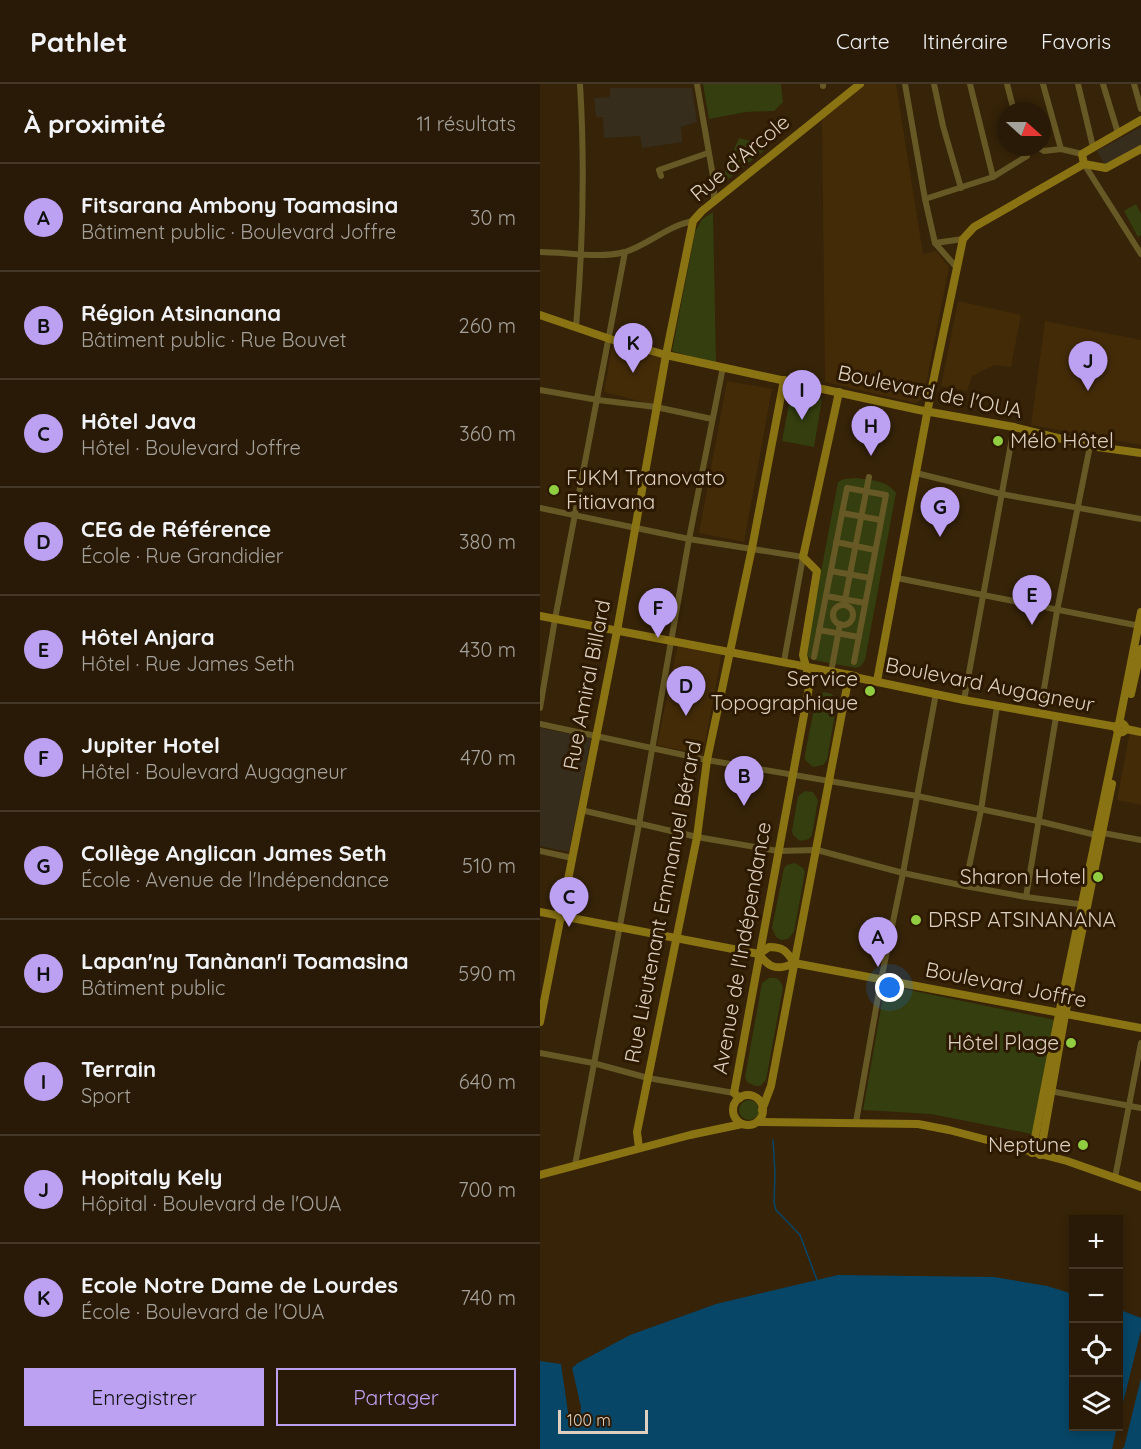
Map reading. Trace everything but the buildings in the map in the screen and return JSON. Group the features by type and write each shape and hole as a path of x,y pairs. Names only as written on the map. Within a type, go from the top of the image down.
{"street":[{"path":"576,327 582,256 583,135 580,84"},
{"path":"697,84 714,182 714,203"},
{"name":"Rue d'Arcole","path":"666,355 693,221 776,150 860,84"},
{"path":"905,84 935,243 957,268"},
{"path":"934,84 943,126 961,188"},
{"path":"970,84 993,177"},
{"path":"1007,84 1012,102"},
{"path":"1043,84 1060,149"},
{"path":"1078,84 1094,147"},
{"path":"1103,84 1118,133"},
{"path":"1134,84 1141,109"},
{"path":"1051,150 1060,149 1082,154 1141,120"},
{"path":"877,681 963,239 974,227 1084,164 1106,168 1141,149"},
{"path":"661,176 659,170 708,153"},
{"path":"1082,154 1084,164 1141,254"},
{"path":"925,199 993,177 1027,156"},
{"path":"540,252 560,252 582,256 625,252 681,223 693,221"},
{"path":"935,243 963,239"},
{"path":"540,708 625,252"},
{"name":"Boulevard de l'OUA","path":"540,315 666,355 929,412 1014,427 1090,446 1141,453"},
{"name":"Rue Amiral Billard","path":"540,1022 617,631 666,355"},
{"path":"575,1165 653,748 689,538 723,367"},
{"name":"Rue Lieutenant Emmanuel Bérard","path":"639,1148 637,1132 697,837 707,760 752,548 784,380"},
{"path":"540,390 656,407 712,419"},
{"path":"784,661 803,557 839,392"},
{"path":"964,700 1014,427"},
{"path":"1040,713 1057,610 1090,446"},
{"path":"916,473 1001,494 1141,519"},
{"path":"845,602 852,611 852,617 848,623 840,624 835,621 834,611 845,602 869,477"},
{"path":"814,657 847,488 886,495 854,662"},
{"path":"540,508 689,538 803,557"},
{"path":"842,513 881,520"},
{"path":"836,542 875,550"},
{"name":"Avenue de l'Indépendance","path":"737,1096 759,954 810,682 803,655 817,571 803,557"},
{"path":"831,571 870,578"},
{"path":"897,578 1140,626"},
{"path":"826,596 845,602 865,603"},
{"path":"1036,1154 1062,1014 1121,728 1141,612"},
{"name":"Boulevard Augagneur","path":"540,616 784,661 964,700 1141,732"},
{"path":"831,672 840,624"},
{"path":"819,630 859,637"},
{"path":"1121,728 1141,648"},
{"path":"758,1122 771,1086 853,676"},
{"path":"856,1122 936,693"},
{"path":"965,886 981,810 997,706"},
{"path":"1026,897 1056,717"},
{"path":"540,724 707,760 916,796 1099,834 1141,840"},
{"path":"581,810 697,837 778,851 817,850 903,873 965,886 1085,905"},
{"path":"540,851 572,858"},
{"path":"540,912 759,954 766,964 775,969 785,968 794,963"},
{"path":"759,954 769,947 779,947 788,951 794,963"},
{"name":"Boulevard Joffre","path":"794,963 1141,1028"},
{"path":"1036,1154 1050,1091 1062,1014"},
{"path":"1115,1178 1141,1043"},
{"path":"540,1053 737,1096 753,1096 760,1102 762,1110"},
{"path":"1050,1091 1141,1108"},
{"path":"737,1096 734,1114 742,1124"},
{"path":"540,1175 639,1148 742,1124 856,1122 918,1124 949,1130 1067,1161 1141,1187"}],"shaded area":[{"path":"865,84 896,84 923,254 936,251 949,267 923,399 915,403 825,382 822,120"},
{"path":"610,88 692,88 697,122 681,127 682,142 642,148 640,136 604,138 603,117 596,117 594,98 610,97"},
{"path":"1141,127 1141,147 1106,167 1097,151"},
{"path":"958,301 1021,315 1011,367 994,365 972,376 967,391 941,386"},
{"path":"1045,321 1141,340 1141,445 1031,425"},
{"path":"614,336 662,353 655,405 604,392"},
{"path":"727,381 772,389 744,542 699,533"},
{"path":"678,644 722,652 703,755 657,745"},
{"path":"540,728 591,738 569,852 540,846"},
{"path":"1130,731 1141,733 1141,805 1117,800"}],"green space":[{"path":"703,84 781,84 783,102 774,111 746,112 709,119"},
{"path":"739,138 770,146 722,184 720,182"},
{"path":"1136,204 1141,214 1141,235 1138,237 1124,211"},
{"path":"713,212 716,364 672,351 695,232 702,219"},
{"path":"791,394 822,399 814,447 782,441"},
{"path":"856,478 883,483 896,493 865,660 861,666 856,668 813,660 808,657 806,651 838,482"},
{"path":"824,692 832,694 837,702 827,760 823,765 813,767 805,760 805,754 816,699"},
{"path":"805,791 813,792 818,800 812,835 809,839 800,841 792,831 798,796"},
{"path":"795,863 805,872 794,932 788,939 781,940 776,937 772,928 784,868"},
{"path":"769,978 778,980 783,988 766,1080 760,1086 755,1086 747,1082 745,1077 762,983"},
{"path":"885,985 1055,1020 1032,1134 931,1114 863,1110"},
{"path":"745,1100 753,1100 759,1106 759,1114 753,1120 745,1120 739,1114 739,1106"}],"water":[{"path":"838,1275 994,1277 1047,1286 1069,1293 1069,1431 1116,1431 1112,1449 540,1449 540,1361 561,1364 568,1411 575,1417 581,1408 572,1368 578,1363 630,1335 716,1304"},
{"path":"1123,1311 1141,1318 1141,1331 1123,1404"},
{"path":"1141,1378 1141,1449 1122,1449 1124,1447"}],"pier":[{"path":"1141,1331 1141,1344 1123,1413 1123,1403"},
{"path":"561,1361 564,1364 570,1410 575,1414 578,1408 569,1368 571,1364 581,1408 580,1414 575,1417 571,1416 568,1411"},
{"path":"1141,1375 1124,1447 1119,1449 1138,1377"}],"waterway":[{"path":"773,1140 776,1210 800,1235 817,1280"}],"place":[{"name":"Ecole Notre Dame de Lourdes","path":"633,373"},
{"name":"Hopitaly Kely","path":"1088,391"},
{"name":"Terrain","path":"802,420"},
{"name":"Mélo Hôtel","path":"998,441"},
{"name":"Lapan'ny Tanànan'i Toamasina","path":"871,456"},
{"name":"FJKM Tranovato Fitiavana","path":"554,490"},
{"name":"Collège Anglican James Seth","path":"940,537"},
{"name":"Hôtel Anjara","path":"1032,625"},
{"name":"Jupiter Hotel","path":"658,638"},
{"name":"Service Topographique","path":"870,691"},
{"name":"CEG de Référence","path":"686,716"},
{"name":"Région Atsinanana","path":"744,806"},
{"name":"Sharon Hotel","path":"1098,877"},
{"name":"DRSP ATSINANANA","path":"916,920"},
{"name":"Hôtel Java","path":"569,927"},
{"name":"Fitsarana Ambony Toamasina","path":"878,967"},
{"name":"Hôtel Plage","path":"1071,1043"},
{"name":"Neptune","path":"1083,1145"}]}
